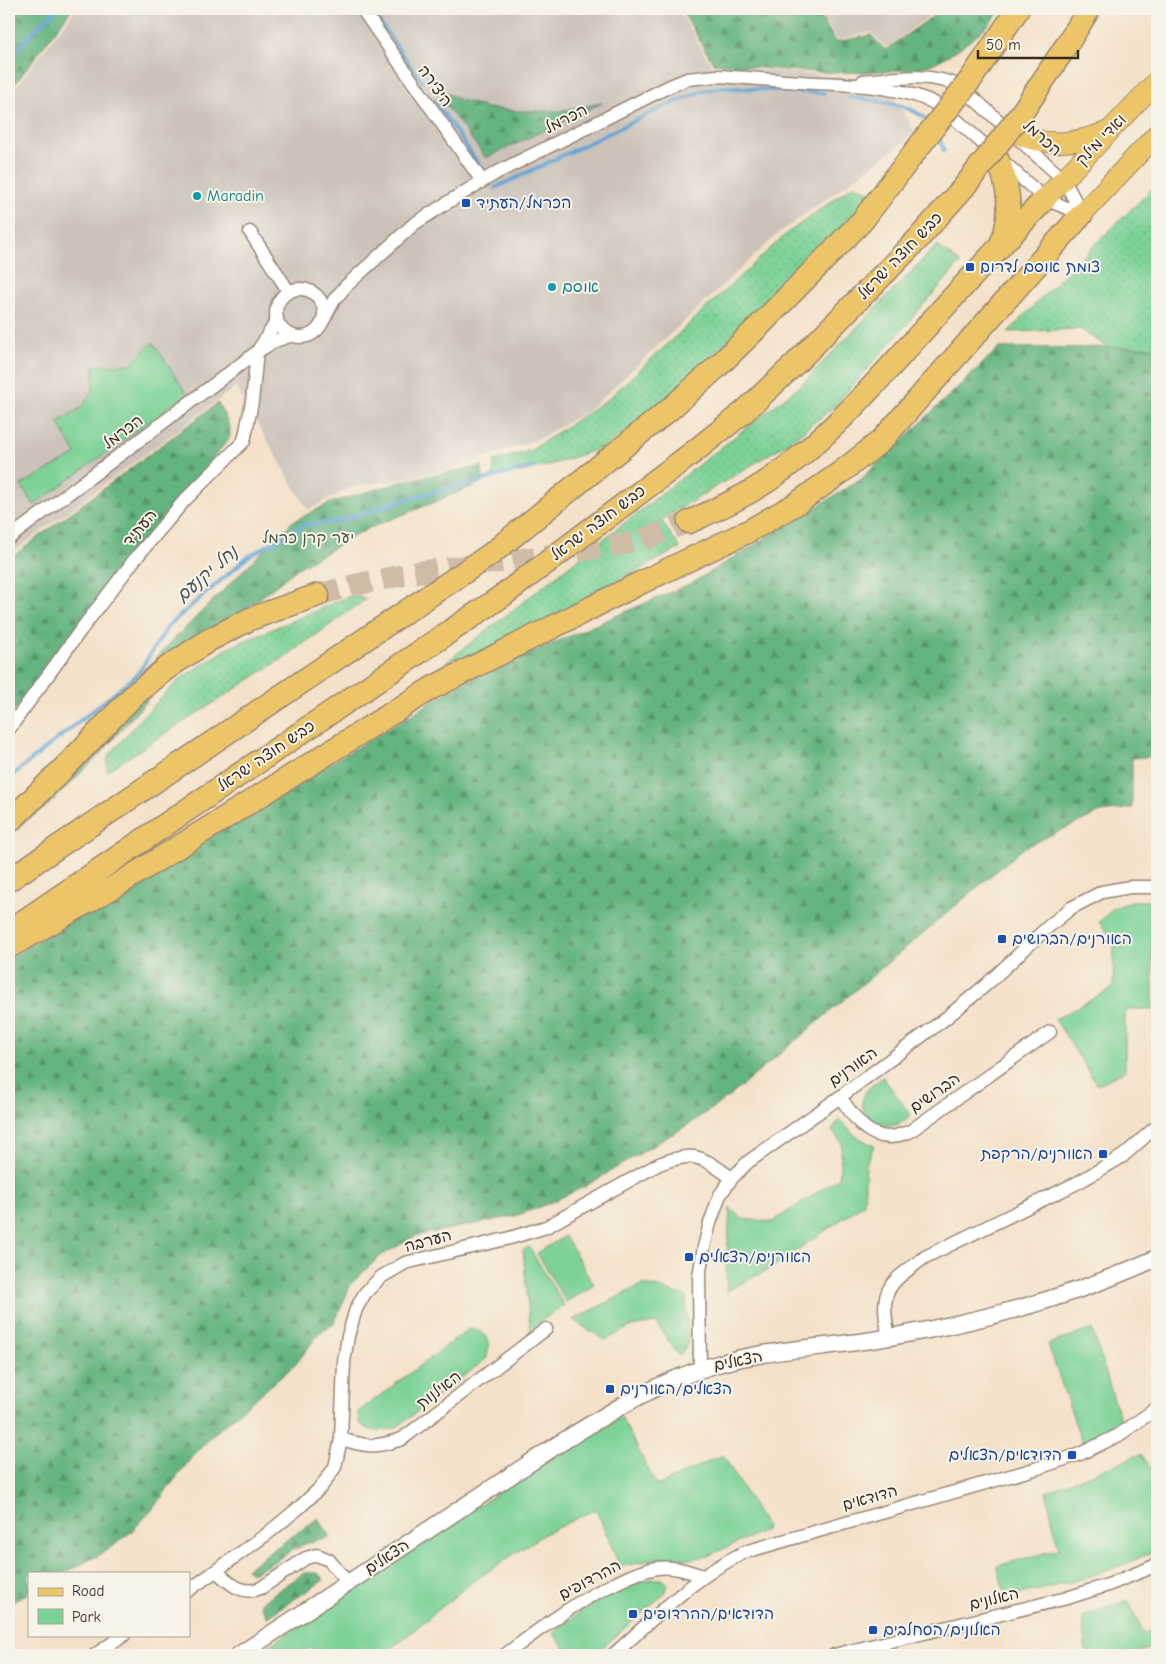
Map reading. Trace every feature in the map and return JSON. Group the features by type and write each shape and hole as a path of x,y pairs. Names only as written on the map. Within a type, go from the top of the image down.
{"highway":[{"path":"9,880 491,554 670,409 750,335 862,221 971,79 1018,9"},
{"name":"כביש חוצה ישראל","path":"9,931 502,596 691,454 745,411 796,363 917,240 987,161 1016,123 1089,9"},
{"path":"987,161 1004,176 1009,212 1004,236 999,247"},
{"path":"689,522 731,503 807,452 868,392 1045,199"},
{"path":"9,947 127,879 432,688 749,530 796,504 881,441 1082,214"},
{"path":"9,822 71,761 134,694 167,668 209,640 250,619 318,595"}],"main road":[{"name":"ואדי מילק","path":"1045,199 1157,81"},
{"path":"1016,123 1041,142 1059,143 1095,137 1111,130"},
{"path":"1082,214 1157,134"}],"street":[{"name":"היצירה","path":"362,9 482,181"},
{"name":"הכרמל","path":"323,321 334,300 346,286 414,224 482,181 625,108 686,80 717,76 836,84 898,91 933,101 951,114 987,161 1045,199 1082,214"},
{"name":"הכרמל","path":"836,84 917,77 932,77 947,81 1016,123 1064,180 1082,214"},
{"path":"250,232 289,292"},
{"name":"הכרמל","path":"313,293 330,291 346,286"},
{"path":"297,289 313,293 319,298 323,306 323,321 319,328 308,336 292,336 280,326 276,310 279,302 289,292 297,289"},
{"name":"הכרמל","path":"257,352 277,318"},
{"name":"הכרמל","path":"9,538 257,352 275,341 292,336"},
{"name":"העתיד","path":"9,729 80,630 142,552 184,501 244,441 252,402 257,352"},
{"name":"האורנים","path":"700,1370 699,1276 714,1210 720,1196 732,1178 748,1162 840,1098 946,1018 987,984 1070,908 1102,892 1130,887 1157,887"},
{"name":"הברושים","path":"840,1098 862,1127 878,1135 891,1137 909,1132 1050,1032"},
{"path":"888,1338 885,1301 890,1285 902,1274 924,1257 1079,1182 1123,1156 1157,1126"},
{"name":"הערבה","path":"190,1589 267,1534 301,1506 321,1486 335,1467 341,1439 344,1362 348,1336 356,1309 366,1293 381,1277 405,1262 510,1238 546,1227 660,1164 680,1156 694,1156 706,1160 732,1178"},
{"name":"הצאלים","path":"239,1655 474,1498 606,1414 646,1392 679,1377 712,1365 767,1354 888,1338 973,1320 1031,1305 1081,1289 1157,1258"},
{"name":"האילנות","path":"341,1439 366,1446 381,1446 402,1439 546,1329"},
{"name":"הדודאים","path":"613,1655 703,1576 723,1562 745,1552 1038,1468 1080,1454 1119,1435 1157,1408"},
{"path":"216,1571 231,1584 243,1590 253,1591 261,1588 306,1558 316,1555 329,1560 348,1583"},
{"name":"האלונים","path":"834,1655 1067,1598 1108,1585 1157,1565"},
{"name":"ההרדופים","path":"505,1655 549,1621 592,1593 636,1574 657,1568 678,1568 703,1576"},
{"path":"95,1655 123,1636"}],"shaded area":[{"path":"76,9 678,9 712,66 882,80 916,133 778,234 589,410 536,440 449,469 391,481 354,486 308,510 236,387 9,555 9,96"},
{"path":"819,9 939,9 886,47 871,32 837,40"}],"green space":[{"path":"9,9 72,9 9,92"},
{"path":"681,9 816,9 836,42 871,35 885,50 943,9 1001,9 978,34 937,62 927,66 903,70 845,73 713,63"},
{"path":"438,88 458,99 487,108 518,111 558,111 602,103 486,158 441,99"},
{"path":"1157,184 1157,368 1132,363 1080,329 1008,332 1059,280"},
{"path":"854,185 873,193 803,269 643,419 604,447 547,466 493,476 494,461 530,451 608,399 786,234"},
{"path":"937,245 960,263 836,405 788,443 661,520 680,548 404,695 801,385"},
{"path":"153,342 187,394 34,505 21,485 76,454 58,422 82,407 93,390 94,366 131,364"},
{"path":"1157,347 1157,756 1132,758 1132,808 1101,812 1025,847 730,1096 686,1126 586,1186 543,1206 515,1216 415,1236 379,1257 351,1284 334,1324 320,1332 296,1364 216,1432 192,1457 151,1511 129,1534 103,1553 66,1572 28,1572 28,1594 9,1604 9,958 468,680 692,583 860,480 999,348"},
{"path":"218,403 230,427 230,437 9,718 9,559"},
{"name":"יער קרן כרמל","path":"482,466 483,482 369,528 298,568 240,614 163,682 101,753 50,804 9,833 9,814 32,799 162,651 292,522 330,503 407,480"},
{"path":"352,595 366,599 285,657 107,771 108,757 140,719 180,679 230,647"},
{"path":"1131,901 1152,901 1153,1009 1125,1009 1125,1071 1097,1085 1055,1019 1113,988 1114,941 1099,922 1112,909"},
{"path":"883,1077 911,1115 903,1122 890,1126 882,1125 868,1117 862,1104 863,1097 868,1089"},
{"path":"839,1119 854,1135 874,1146 866,1164 864,1204 771,1268 727,1291 726,1272 730,1208 742,1219 772,1222 839,1178 842,1143 832,1131"},
{"path":"565,1236 594,1285 566,1302 537,1253"},
{"path":"529,1247 564,1305 530,1329 523,1250"},
{"path":"643,1284 686,1296 688,1343 679,1356 656,1323 630,1327 605,1340 573,1320"},
{"path":"469,1329 476,1329 488,1341 487,1358 396,1428 371,1430 361,1424 358,1419 358,1412"},
{"path":"1092,1329 1120,1419 1104,1431 1082,1443 1048,1344"},
{"path":"621,1417 657,1486 723,1455 767,1529 708,1556 689,1559 659,1558 620,1567 596,1509 544,1534 471,1583 386,1653 387,1655 315,1655 310,1648 299,1655 255,1655 478,1506 558,1454"},
{"path":"1141,1454 1157,1476 1157,1498 1154,1502 1157,1507 1157,1549 1121,1566 1064,1584 1006,1597 997,1566 1059,1549 1046,1492"},
{"path":"318,1518 331,1537 301,1546 252,1573 246,1569"},
{"path":"304,1573 318,1573 324,1580 267,1617 260,1603"},
{"path":"652,1579 662,1579 668,1584 666,1592 594,1655 570,1655 553,1633 581,1611 625,1586"},
{"path":"1128,1600 1144,1634 1157,1627 1157,1647 1126,1655 1086,1655 1082,1617"}],"waterway":[{"path":"9,61 30,34 57,9"},
{"path":"370,9 421,81"},
{"path":"495,188 659,109 702,91 723,87 824,93"},
{"path":"849,97 902,106 921,115 929,122"},
{"path":"434,100 481,168"},
{"path":"938,133 944,151"},
{"name":"נחל יקנעם","path":"9,778 137,675 169,625 249,556 303,525 340,521 400,501 535,467"}],"tunnel":[{"path":"318,595 354,585 418,572 569,553 638,541 689,522"}],"place":[{"name":"Maradin","path":"197,196"},
{"name":"הכרמל/העתיד","path":"466,203"},
{"name":"צומת אוסם לדרום","path":"970,267"},
{"name":"אוסם","path":"552,287"},
{"name":"האורנים/הברושים","path":"1002,939"},
{"name":"האורנים/הרקפת","path":"1103,1154"},
{"name":"האורנים/הצאלים","path":"689,1257"},
{"name":"הצאלים/האורנים","path":"610,1389"},
{"name":"הדודאים/הצאלים","path":"1072,1455"},
{"name":"הדודאים/ההרדופים","path":"633,1614"},
{"name":"האלונים/הסחלבים","path":"873,1630"}]}
